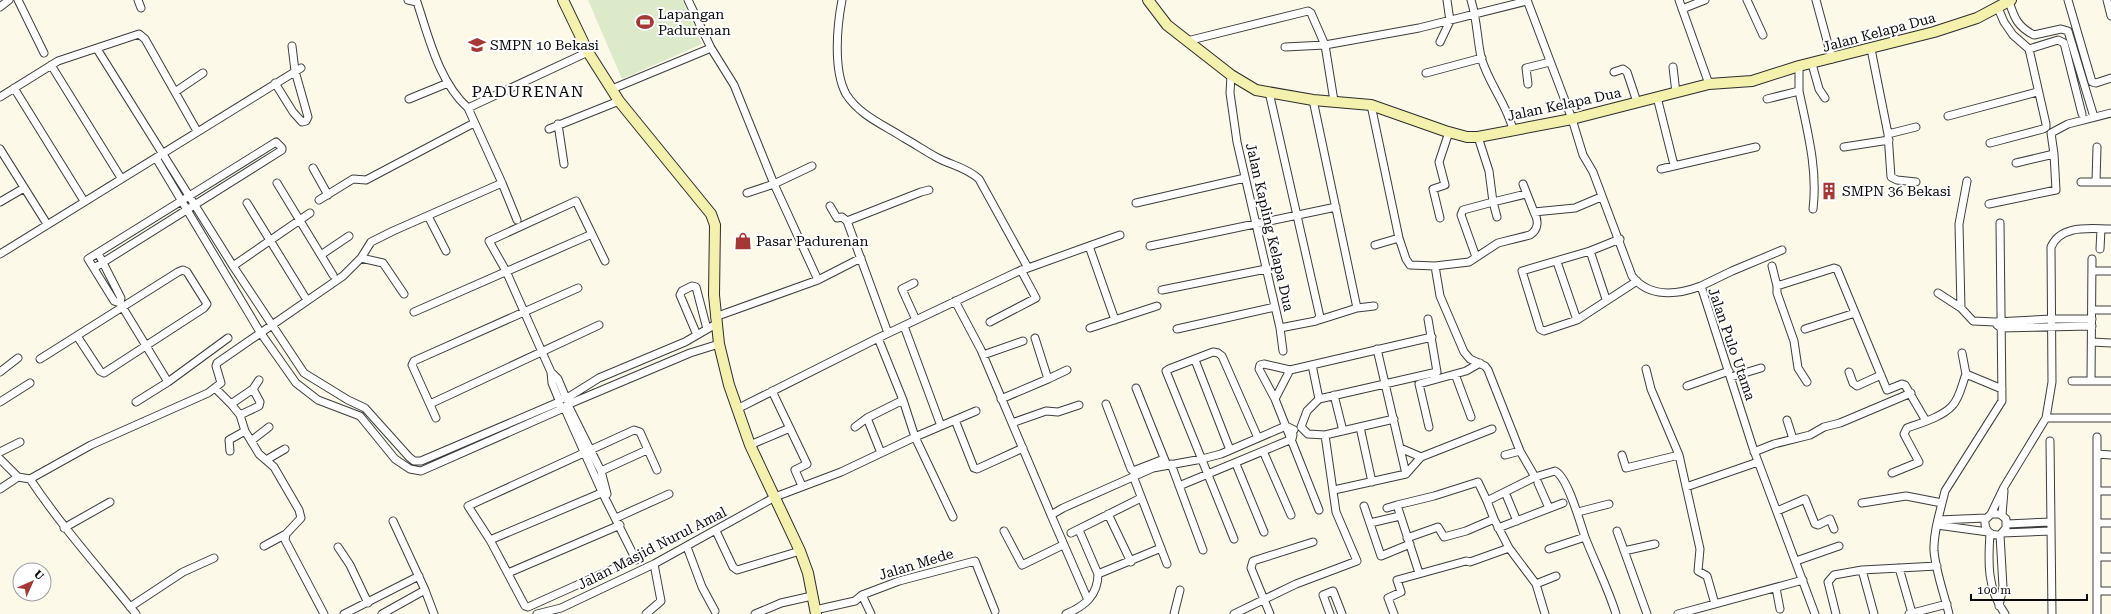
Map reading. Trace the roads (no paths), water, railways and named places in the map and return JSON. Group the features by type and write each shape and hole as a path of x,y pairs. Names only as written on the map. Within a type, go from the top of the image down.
{"main road":[{"path":"563,0 588,52 619,101 711,214 715,225 712,323 730,385 750,445 800,551 808,573 815,612"},
{"name":"Jalan Kelapa Dua","path":"1148,0 1167,25 1231,75 1256,90 1313,100 1371,105 1467,137 1478,137 1572,119 1709,84 1752,81 1799,66 1832,59 1934,32 1977,18 2010,1"}],"street":[{"path":"0,8 9,0"},
{"path":"18,0 44,53"},
{"path":"138,0 141,8"},
{"path":"408,0 420,1 439,64 448,83 459,100 468,108 502,182 517,220"},
{"path":"688,0 711,48 734,85 774,184 818,280"},
{"path":"842,0 838,31 839,68 847,94 863,112 878,122 936,157 973,173 979,179 1025,269 1036,298 990,322"},
{"path":"1440,42 1450,21 1447,0"},
{"path":"1471,0 1476,14 1482,58 1509,114 1513,130"},
{"path":"1679,0 1709,84"},
{"path":"1682,9 1705,0"},
{"path":"1747,0 1763,35"},
{"path":"1816,0 1832,59"},
{"path":"2068,0 2092,82 2096,84 2111,78"},
{"path":"2107,0 2111,16"},
{"path":"1285,47 1325,45 1419,28 1527,1 1572,119 1582,155 1593,172 1601,197 1620,239 1632,276 1637,282 1606,299 1577,320 1542,332 1537,322 1522,271 1557,262 1620,239"},
{"path":"2010,1 2017,23 2022,29 2034,36 2061,29 2068,31 2094,117"},
{"path":"1990,143 2046,127 2037,92 2029,49 2013,35 2004,22 1998,8"},
{"path":"1187,41 1308,11 1311,13 1325,45 1334,101"},
{"path":"0,97 51,65 71,56 97,49 139,34 145,39 197,131"},
{"path":"2029,49 2058,40 2064,43 2082,114"},
{"path":"275,83 293,112 302,122 305,122 308,117 292,46"},
{"path":"612,89 711,48"},
{"path":"97,49 233,266 309,377 365,408 402,451 414,460 421,461 690,353 719,344"},
{"path":"1871,49 1889,137 1892,179 1916,182"},
{"path":"468,108 588,52"},
{"path":"1426,73 1482,58"},
{"path":"1528,84 1526,68 1550,62"},
{"path":"1812,64 1819,89 1825,98"},
{"path":"51,65 121,178"},
{"path":"1799,66 1799,91 1811,146 1815,179 1813,209"},
{"path":"1673,67 1676,93"},
{"path":"1614,72 1623,69 1627,72 1637,102"},
{"path":"0,254 298,70"},
{"path":"175,92 203,73"},
{"name":"Jalan Kapling Kelapa Dua","path":"1231,75 1230,93 1237,142 1280,328 1319,320 1320,317 1269,92"},
{"path":"409,99 448,83"},
{"path":"14,88 84,201"},
{"path":"1767,99 1799,91"},
{"path":"1948,116 2037,92"},
{"path":"1658,97 1674,165"},
{"path":"1313,100 1357,308"},
{"path":"549,129 558,124 619,101"},
{"path":"1371,105 1399,238 1406,259 1410,265 1435,266 1469,262 1498,243 1530,235 1534,232 1537,222 1522,184"},
{"path":"1989,204 2056,190 2051,133 2068,124 2111,113"},
{"path":"319,200 354,179 366,180 474,123"},
{"path":"558,124 564,164"},
{"path":"1844,147 1889,137 1916,127"},
{"path":"1440,218 1433,189 1445,185 1439,162 1449,132"},
{"path":"1478,137 1489,171 1493,202 1497,217"},
{"path":"94,268 195,206 282,150 282,148 276,142 88,259 114,302 121,305"},
{"path":"1661,169 1756,147"},
{"path":"2096,182 2097,147"},
{"path":"0,150 47,224"},
{"path":"2016,163 2054,154"},
{"path":"156,158 180,202 187,211 260,332 301,388 318,400 360,416 395,459 410,469 421,471 564,403 599,378 685,342 712,323 818,280 861,258"},
{"path":"747,193 774,184 812,166"},
{"path":"314,168 328,194"},
{"path":"1136,204 1245,178"},
{"path":"1961,308 1959,224 1966,181"},
{"path":"0,459 18,477 30,479 91,446 208,393 221,383 216,366 217,363 343,276 361,258 371,242 502,182"},
{"path":"2081,182 2111,182"},
{"path":"277,183 333,275"},
{"path":"0,202 24,188"},
{"path":"847,220 930,190"},
{"path":"1476,257 1461,212 1526,194"},
{"path":"1534,212 1575,208 1601,197"},
{"path":"604,261 576,201 489,241 506,271 551,372 556,376 564,403 584,454 604,492 636,560"},
{"path":"247,203 305,297"},
{"path":"830,206 837,218 844,217 847,220 888,333"},
{"path":"1150,246 1336,207"},
{"path":"233,266 310,214"},
{"path":"428,216 446,251"},
{"path":"1949,614 1934,550 1942,503 1946,490 2002,401 1999,324 2000,223"},
{"path":"2100,249 2101,229"},
{"path":"2005,614 1999,606 1991,588 1988,565 1989,532 1985,525 2004,487 2046,418 2052,382 2050,256 2054,241 2063,233 2071,230 2111,229"},
{"path":"414,312 592,234"},
{"path":"738,408 888,333 1025,269 1120,235"},
{"path":"321,255 349,236"},
{"path":"1375,245 1399,238"},
{"path":"1089,246 1114,320"},
{"path":"1701,286 1782,250"},
{"path":"1590,251 1606,299"},
{"path":"98,254 121,298 121,305 168,382"},
{"path":"361,258 383,263 404,294"},
{"path":"2091,381 2092,259"},
{"path":"1557,262 1577,320"},
{"path":"1435,266 1440,296 1460,344 1470,359 1485,366 1488,370 1520,451 1537,480 1549,508"},
{"path":"1772,266 1777,286 1777,293 1794,341 1798,368 1807,382"},
{"path":"1777,286 1834,268 1837,269 1888,391 1904,384 1911,393 1926,421"},
{"path":"1162,290 1266,269"},
{"path":"40,359 77,336 121,305 183,270 187,272 207,304 204,308 103,373 100,371 77,336"},
{"path":"2092,271 2111,271"},
{"path":"99,276 108,272"},
{"name":"Jalan Pulo Utama","path":"1637,282 1644,288 1655,292 1684,292 1701,286 1754,452 1803,580 1813,614"},
{"path":"914,283 902,289 914,321"},
{"path":"697,335 680,293 692,286 696,287 704,316 712,323"},
{"path":"436,418 412,364 414,361 578,288"},
{"path":"1938,293 1961,308 1973,320 1999,324 2092,323"},
{"path":"902,300 914,321"},
{"path":"955,301 983,355 1051,515 1062,545 1088,600"},
{"path":"1090,328 1157,306"},
{"path":"1319,320 1357,308 1374,306"},
{"path":"1177,329 1275,307"},
{"path":"2092,310 2111,310"},
{"path":"1805,329 1855,313"},
{"path":"691,321 704,316"},
{"path":"1179,486 1236,464 1292,439 1306,411 1319,399 1437,372 1428,319"},
{"path":"430,404 599,325"},
{"path":"904,326 941,426"},
{"path":"1280,328 1283,351"},
{"path":"1319,510 1275,399 1259,369 1260,365 1264,364 1290,370 1432,337"},
{"path":"136,402 168,382 228,338"},
{"path":"878,338 904,400 915,436 953,517"},
{"path":"1035,338 1048,379"},
{"path":"983,355 1023,341"},
{"path":"685,342 690,353"},
{"path":"2092,342 2111,343"},
{"path":"1377,349 1406,474"},
{"path":"1234,539 1202,459 1166,376 1166,371 1213,352 1218,353 1222,356 1258,438"},
{"path":"1892,473 1919,462 1904,434 1907,428 1926,421 1952,406 1957,398 1966,374 1962,353"},
{"path":"0,372 18,358"},
{"path":"1195,360 1230,450"},
{"path":"1429,427 1419,384 1466,371 1480,363"},
{"path":"1312,365 1319,399"},
{"path":"1687,386 1730,374 1761,368"},
{"path":"1646,369 1650,389 1679,455 1700,549 1698,571 1707,576 1715,604"},
{"path":"1001,400 1067,370"},
{"path":"1275,399 1290,370"},
{"path":"1849,372 1853,383 1857,386 1881,375"},
{"path":"1455,374 1471,417"},
{"path":"1966,374 2002,389"},
{"path":"231,404 253,389 259,380"},
{"path":"2072,381 2111,381"},
{"path":"0,402 30,383"},
{"path":"215,388 240,415 245,431 259,454 274,468 299,510 301,518 286,534 264,546"},
{"path":"1136,388 1167,463 1179,486 1203,550"},
{"path":"240,415 259,406 260,402 253,389"},
{"path":"772,391 807,464 795,470 802,486"},
{"path":"1754,452 1810,435 1824,427 1840,423 1911,393"},
{"path":"1334,395 1343,431"},
{"path":"855,427 867,418 904,400"},
{"path":"564,403 591,450 601,471 604,492"},
{"path":"1106,404 1133,471 1167,463 1202,459 1230,450 1286,426 1297,428 1308,434 1325,435 1394,419"},
{"path":"1012,423 1046,411 1058,412 1079,405"},
{"path":"360,416 365,408"},
{"name":"Jalan Masjid Nurul Amal","path":"537,614 561,608 654,564 775,497 841,472 915,436 976,411"},
{"path":"867,418 881,453"},
{"path":"2046,418 2111,418"},
{"path":"955,420 976,469 1022,448"},
{"path":"1787,420 1793,439"},
{"path":"251,440 269,427"},
{"path":"1360,427 1372,482"},
{"path":"750,445 790,428"},
{"path":"626,563 528,607 525,606 490,540 468,508 469,505 638,429 657,470"},
{"path":"1334,490 1406,474 1421,457 1492,429"},
{"path":"230,451 229,440 245,431"},
{"path":"1234,614 1296,584 1357,561 1336,512 1325,435"},
{"path":"2097,437 2097,614"},
{"path":"2050,441 2052,614"},
{"path":"0,452 20,442"},
{"path":"1400,448 1421,457"},
{"path":"266,460 285,449"},
{"path":"601,471 647,450"},
{"path":"1263,451 1291,515"},
{"path":"1505,455 1520,451"},
{"path":"2097,454 2111,455"},
{"path":"1622,455 1626,468 1679,455"},
{"path":"1686,487 1758,462"},
{"path":"1051,515 1063,508 1167,463"},
{"path":"1236,464 1264,532"},
{"path":"1487,501 1555,471 1558,472 1578,512 1585,537 1616,614"},
{"path":"0,489 18,477"},
{"path":"30,479 64,528 86,551 136,614"},
{"path":"1135,482 1167,564"},
{"path":"1387,508 1434,496 1478,482 1494,520 1509,548 1536,584 1544,614"},
{"path":"2004,487 2002,515 2007,524"},
{"path":"2097,491 2111,491"},
{"path":"490,540 604,492"},
{"path":"616,518 669,494"},
{"path":"1862,503 1906,496 1942,503"},
{"path":"1507,497 1517,521"},
{"path":"1071,533 1141,498"},
{"path":"1777,510 1805,499 1815,524 1818,525 1830,519 1834,529"},
{"path":"64,528 110,502"},
{"path":"1498,528 1563,503"},
{"path":"1578,512 1609,504"},
{"path":"1397,505 1419,573"},
{"path":"1364,506 1381,556 1438,527 1444,537 1466,531 1494,520"},
{"path":"1938,523 1989,516 1995,513 2002,515"},
{"path":"1108,514 1131,562"},
{"path":"1370,523 1400,516"},
{"path":"393,521 419,576 434,614"},
{"path":"2007,524 2051,522"},
{"path":"1938,523 2001,534 2051,531"},
{"path":"2097,523 2111,523"},
{"path":"1999,606 2003,587 2001,534 2007,524"},
{"path":"508,573 620,525"},
{"path":"1066,614 1079,612 1098,587 1098,574 1079,530"},
{"path":"716,531 733,567 737,570 800,551"},
{"path":"1004,531 1022,565 1062,545"},
{"path":"1617,531 1647,614"},
{"path":"286,534 284,540 324,614"},
{"path":"1549,549 1585,537"},
{"path":"1270,614 1251,568 1253,561 1313,542"},
{"path":"1624,551 1655,544"},
{"path":"1796,561 1839,546"},
{"path":"338,547 368,603"},
{"path":"687,547 702,587 715,611"},
{"path":"1098,574 1131,562 1161,548"},
{"path":"1394,614 1388,598 1402,592 1397,580 1466,561 1470,562 1509,548"},
{"path":"2097,557 2111,557"},
{"path":"130,607 183,572 214,558"},
{"name":"Jalan Mede","path":"815,612 855,601 862,596 899,581 975,561 995,611"},
{"path":"646,614 660,601 654,564"},
{"path":"1836,614 1828,582 1834,575 1862,570 1937,566"},
{"path":"1899,568 1910,614 1947,604"},
{"path":"1862,570 1874,614"},
{"path":"344,614 419,576"},
{"path":"1536,584 1556,576"},
{"path":"1678,614 1803,580"},
{"path":"1776,588 1780,609"},
{"path":"382,614 425,590"},
{"path":"1174,614 1180,590"},
{"path":"1330,614 1323,595 1333,591 1342,614"},
{"path":"2097,591 2111,591"},
{"path":"755,614 781,603 812,596"},
{"path":"862,596 871,614"}],"place":[{"name":"Lapangan Padurenan","path":"645,22"},
{"name":"SMPN 10 Bekasi","path":"477,45"},
{"name":"SMPN 36 Bekasi","path":"1829,191"},
{"name":"Pasar Padurenan","path":"743,241"}],"district":[{"name":"PADURENAN","path":"528,91"}]}
